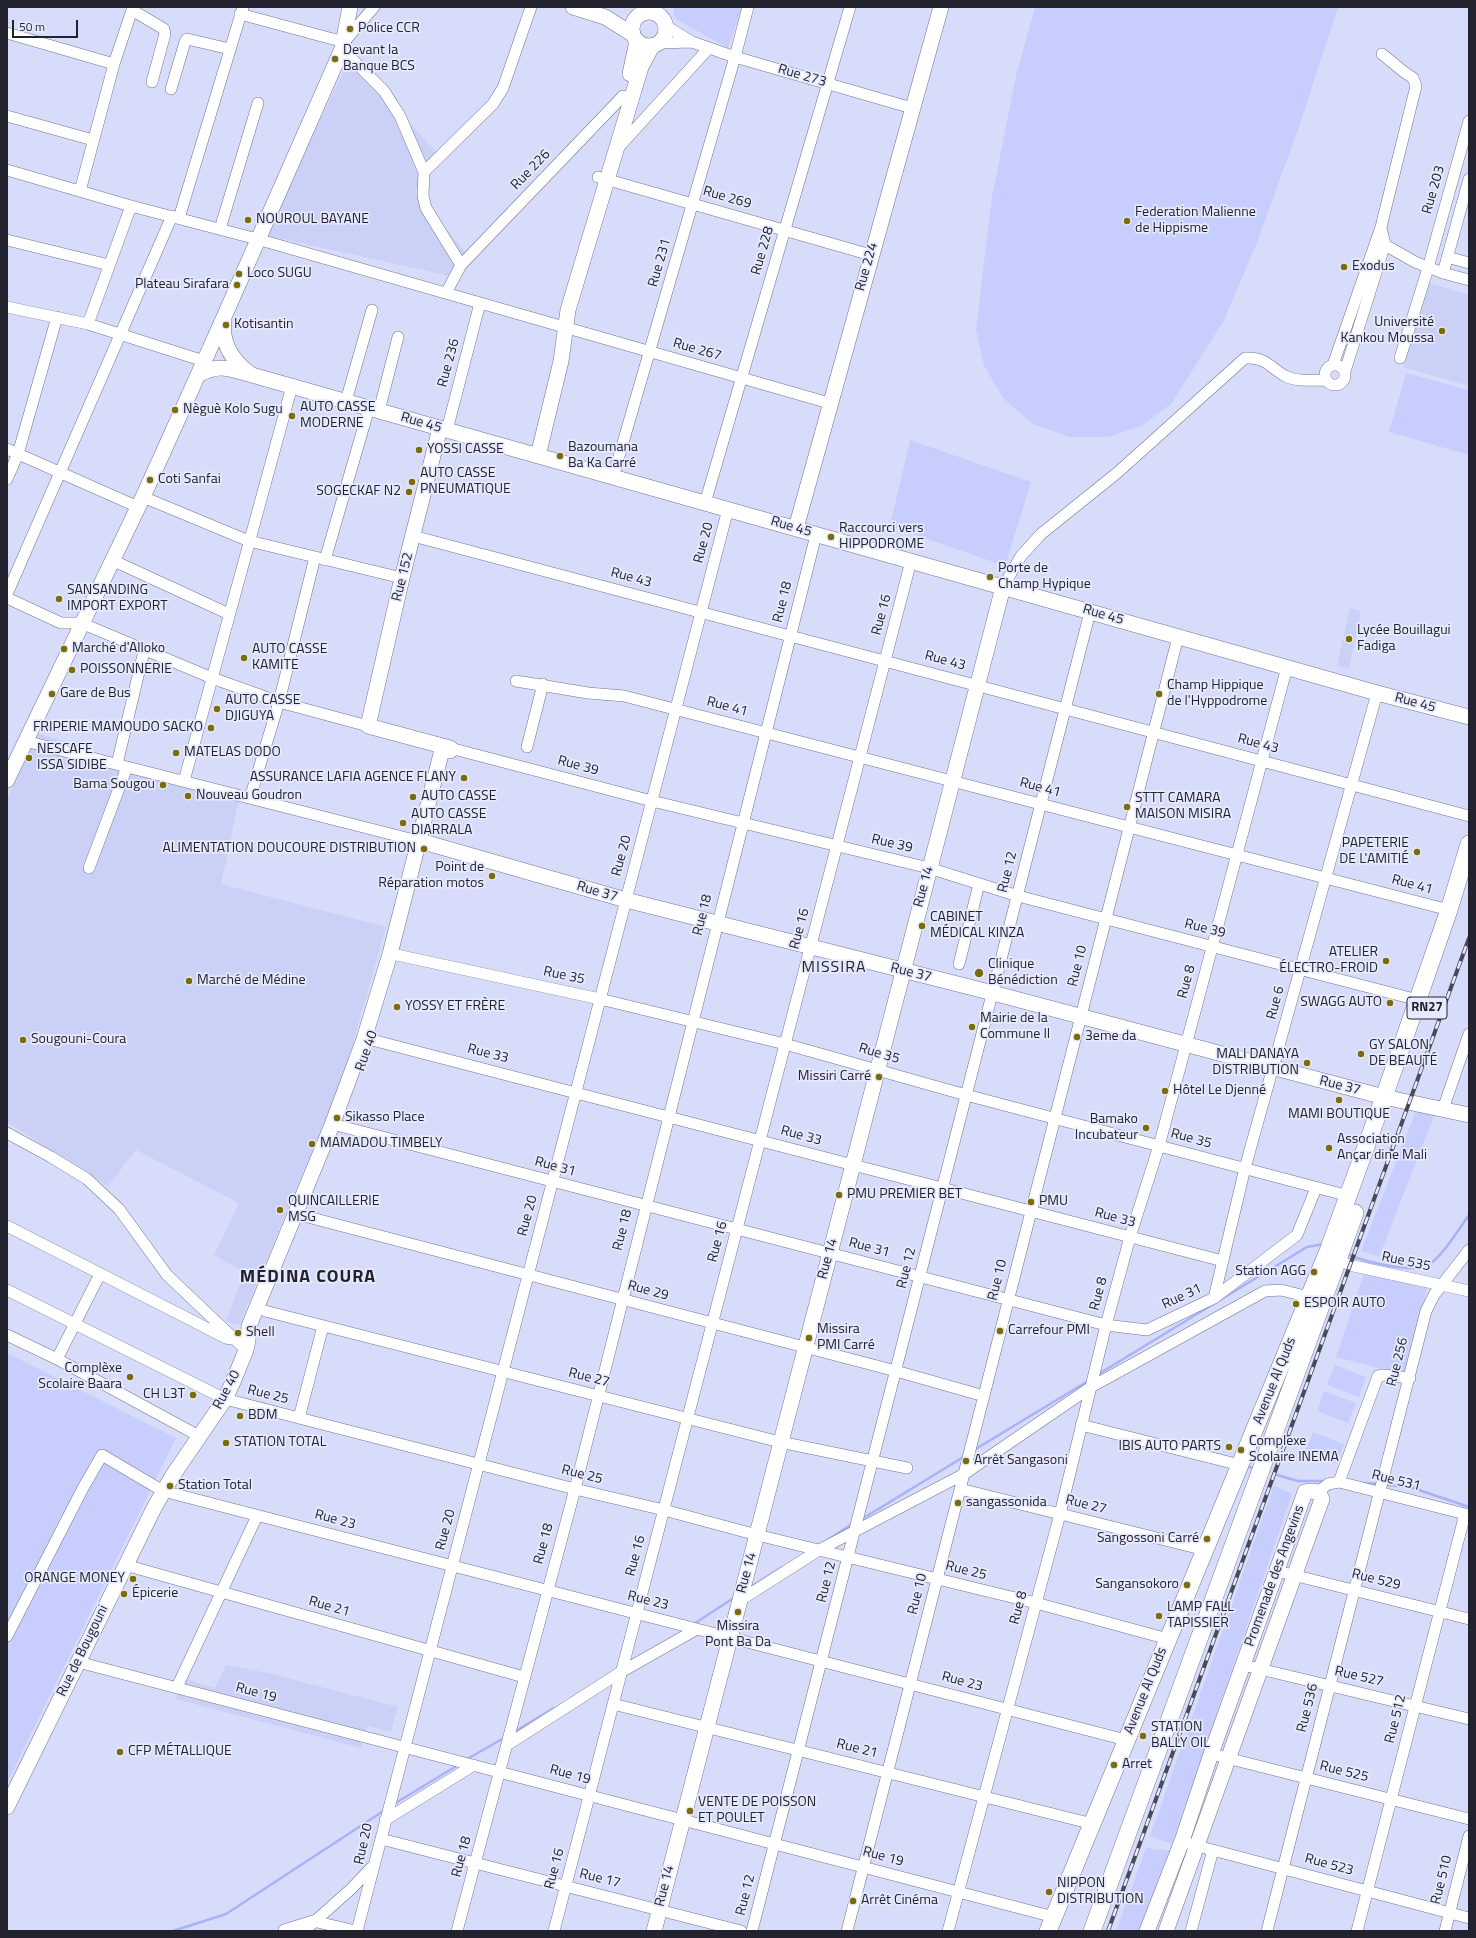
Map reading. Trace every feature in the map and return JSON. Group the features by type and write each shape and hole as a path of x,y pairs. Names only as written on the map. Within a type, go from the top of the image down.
{"main road":[{"name":"Avenue Al Quds","path":"1051,1924 1309,1297 1337,1249 1349,1196 1390,1098 1418,1000 1449,910 1469,844"},
{"name":"Avenue Al Quds","path":"1092,1931 1390,1098 1469,882"}],"street":[{"path":"7,780 140,502 224,317 343,45 350,7"},
{"path":"343,45 374,7"},
{"path":"424,172 493,104 503,88 531,7"},
{"path":"573,7 606,17 644,46 656,44"},
{"name":"Rue 231","path":"613,477 735,57 748,7"},
{"name":"Rue 228","path":"705,503 850,7"},
{"name":"Rue 224","path":"796,528 941,7"},
{"path":"80,191 114,64 132,9 164,29 165,34 152,82"},
{"path":"7,594 120,335 175,217 242,11 343,45 384,91 400,116 424,172 423,196 426,208 461,265"},
{"path":"603,178 616,150 642,67 656,44 664,37 664,18 656,14 645,12 606,17"},
{"path":"534,454 561,361 561,326 568,310 623,96 633,63 634,38 632,25 645,12"},
{"name":"Rue 273","path":"664,18 692,42 735,57 912,108"},
{"path":"7,33 114,64"},
{"path":"171,89 185,42 188,39 230,49"},
{"name":"Rue 273","path":"656,44 692,42"},
{"path":"616,150 709,48"},
{"path":"1003,587 1020,556 1041,534 1116,473 1245,358 1257,357 1286,376 1304,380 1326,380 1333,385 1342,384 1345,380 1345,371 1381,242 1381,227 1416,86 1414,78 1382,54"},
{"name":"Rue 226","path":"446,292 461,265 623,96"},
{"path":"220,229 258,103"},
{"path":"7,116 93,140"},
{"name":"Rue 203","path":"1400,358 1428,268 1469,121"},
{"name":"Rue 267","path":"7,170 131,206 257,239 446,292 830,403"},
{"name":"Rue 269","path":"603,178 871,255"},
{"path":"1443,273 1469,179"},
{"path":"88,324 131,206"},
{"path":"7,240 109,265"},
{"path":"1381,242 1428,268 1469,280"},
{"path":"1326,380 1326,370 1333,365 1381,242"},
{"path":"1447,257 1469,263"},
{"name":"Rue 236","path":"444,429 480,303"},
{"path":"7,308 88,324 120,335 201,368"},
{"path":"346,401 372,310"},
{"path":"7,479 18,454 57,317"},
{"path":"224,317 223,332 227,348 239,365 252,375"},
{"path":"250,798 320,558 374,409 398,337"},
{"path":"1333,365 1338,365 1345,371"},
{"name":"Rue 45","path":"201,368 220,367 292,386 1377,693 1469,717"},
{"path":"184,781 292,386"},
{"name":"Rue 152","path":"368,726 412,536 444,429"},
{"path":"7,449 60,473 249,541 402,578"},
{"name":"Rue 20","path":"356,1931 728,509"},
{"name":"Rue 18","path":"457,1931 598,1396 742,822 816,535"},
{"name":"Rue 43","path":"412,536 1469,816"},
{"path":"112,560 229,614"},
{"name":"Rue 16","path":"554,1931 911,561"},
{"name":"Rue 14","path":"654,1931 1003,587"},
{"path":"7,598 61,623 81,623 144,651 212,678 279,702 447,747"},
{"name":"Rue 12","path":"752,1931 1090,612"},
{"name":"Rue 10","path":"847,1931 1178,636"},
{"path":"89,868 122,765 144,651"},
{"name":"Rue 8","path":"948,1931 1060,1514 1106,1325 1130,1237 1159,1146 1287,667"},
{"name":"Rue 41","path":"516,681 543,684 588,693 624,696 1449,910"},
{"path":"527,747 543,684"},
{"name":"Rue 6","path":"1214,1298 1245,1168 1377,693"},
{"path":"25,741 423,842"},
{"name":"Rue 39","path":"447,747 652,801 930,868 1018,896 1418,1000"},
{"name":"Rue 40","path":"243,1343 255,1334 265,1311 340,1126 372,1040 397,955 447,747"},
{"name":"Rue 40","path":"199,1436 225,1399 233,1382 249,1326 332,1125 364,1039 423,842"},
{"name":"Rue 37","path":"423,842 626,900 993,993 1390,1098 1469,1115"},
{"path":"958,964 979,884"},
{"name":"Rue 35","path":"397,955 692,1020 877,1069 966,1095 1349,1196"},
{"path":"1443,1109 1469,1034"},
{"name":"Rue 33","path":"372,1040 1223,1261"},
{"name":"Rue 31","path":"340,1126 1106,1325 1146,1330 1214,1298 1297,1235 1316,1188"},
{"path":"7,1133 87,1179 119,1209 167,1275 243,1343"},
{"name":"Rue 29","path":"304,1216 804,1349 896,1371 984,1396"},
{"path":"7,1226 226,1338 243,1343"},
{"name":"Rue 535","path":"1337,1249 1349,1265 1469,1291"},
{"name":"Rue 256","path":"1379,1492 1410,1378 1426,1311 1434,1295 1469,1250"},
{"path":"58,1359 100,1274"},
{"name":"Rue 25","path":"7,1290 225,1399 574,1489 664,1510 757,1535 1036,1604 1168,1639"},
{"path":"739,1601 819,1550 964,1474 1092,1387 1265,1291 1280,1290 1309,1297"},
{"name":"Rue 27","path":"265,1311 780,1442 907,1468"},
{"path":"299,1418 323,1326"},
{"path":"7,1335 58,1359 199,1436"},
{"path":"1318,1492 1328,1484 1339,1482 1378,1376 1383,1375 1410,1378"},
{"path":"1081,1424 1240,1464"},
{"name":"Rue de Bougouni","path":"7,1807 125,1565 163,1491 199,1436"},
{"name":"Rue 23","path":"7,1636 83,1488 102,1455 163,1491 1126,1740"},
{"name":"Rue 531","path":"1339,1482 1467,1515"},
{"name":"Rue 27","path":"960,1489 1205,1550"},
{"name":"Promenade des Angevins","path":"1147,1931 1182,1841 1211,1754 1305,1492 1318,1492 1322,1500 1166,1931"},
{"name":"Rue 536","path":"1267,1931 1379,1492"},
{"name":"Rue 512","path":"1357,1931 1415,1706 1467,1515"},
{"path":"177,1687 258,1516"},
{"name":"Rue 21","path":"125,1565 524,1677"},
{"name":"Rue 529","path":"1277,1571 1469,1619"},
{"path":"507,1745 621,1672 697,1629"},
{"name":"Rue 19","path":"78,1662 958,1892 1051,1924"},
{"name":"Rue 527","path":"1243,1665 1469,1720"},
{"name":"Rue 21","path":"613,1704 1093,1824"},
{"name":"Rue 525","path":"1211,1754 1469,1819"},
{"path":"385,1820 471,1764"},
{"name":"Rue 510","path":"1444,1931 1469,1836"},
{"name":"Rue 17","path":"381,1839 741,1931"},
{"name":"Rue 523","path":"1182,1841 1469,1918"},
{"path":"1191,1931 1213,1850"},
{"path":"304,1931 313,1921 351,1889 375,1863"},
{"path":"284,1930 313,1921 356,1931"}],"shaded area":[{"path":"674,7 742,7 728,48 677,20 674,15"},
{"name":"Federation Malienne de Hippisme","path":"1035,7 1338,7 1300,124 1256,245 1224,320 1172,403 1143,425 1108,437 1069,437 1033,424 1004,399 984,366 976,329 992,197 1016,76"},
{"path":"350,58 439,155 415,191 465,252 455,277 264,235"},
{"name":"Université Kankou Moussa","path":"1429,283 1469,295 1469,386 1403,367"},
{"path":"1406,373 1469,390 1469,455 1389,432"},
{"path":"910,440 1031,482 1005,566 890,526"},
{"name":"Lycée Bouillagui Fadiga","path":"1350,608 1361,611 1349,669 1337,666"},
{"name":"Marché de Médine","path":"37,733 194,784 240,795 221,884 386,927 343,1078 239,1325 226,1321 244,1272 214,1255 239,1203 136,1150 108,1186 7,1122 7,799"},
{"path":"1418,1106 1436,1111 1379,1257 1361,1251"},
{"path":"1365,1270 1428,1285 1404,1375 1336,1357"},
{"path":"7,1353 176,1438 7,1783"},
{"path":"1335,1365 1366,1377 1359,1397 1327,1385"},
{"path":"1324,1391 1356,1403 1348,1423 1317,1411"},
{"path":"1313,1432 1344,1444 1337,1464 1305,1452"},
{"path":"1274,1486 1292,1494 1172,1844 1150,1836"},
{"path":"226,1665 268,1673 398,1707 391,1732 367,1726 361,1748 176,1699 182,1678 215,1688"},
{"path":"1146,1848 1169,1851 1140,1931 1116,1931"}],"waterway":[{"path":"1347,1254 1388,1266 1411,1268 1428,1265 1439,1256 1469,1215"},
{"path":"1097,1375 1307,1247 1324,1244"},
{"path":"974,1450 1088,1381"},
{"path":"862,1519 965,1456"},
{"path":"1246,1466 1256,1469"},
{"path":"1277,1475 1298,1481 1326,1481"},
{"path":"1365,1483 1378,1484"},
{"path":"1385,1485 1410,1487 1469,1507"},
{"path":"826,1541 852,1524"},
{"path":"749,1588 782,1567"},
{"path":"694,1624 735,1597"},
{"path":"514,1732 554,1708"},
{"path":"467,1759 504,1738"},
{"path":"394,1804 458,1765"},
{"path":"173,1931 226,1914 385,1810"}],"railway":[{"path":"1108,1931 1469,938"}],"place":[{"name":"Police CCR","path":"350,29"},
{"name":"Devant la Banque BCS","path":"335,59"},
{"name":"NOUROUL BAYANE","path":"248,220"},
{"name":"Federation Malienne de Hippisme","path":"1127,221"},
{"name":"Exodus","path":"1344,267"},
{"name":"Loco SUGU","path":"239,274"},
{"name":"Plateau Sirafara","path":"237,285"},
{"name":"Kotisantin","path":"226,325"},
{"name":"Université Kankou Moussa","path":"1442,331"},
{"name":"Nèguè Kolo Sugu","path":"175,410"},
{"name":"AUTO CASSE MODERNE","path":"292,416"},
{"name":"YOSSI CASSE","path":"419,450"},
{"name":"Bazoumana Ba Ka Carré","path":"560,456"},
{"name":"Coti Sanfai","path":"150,480"},
{"name":"AUTO CASSE PNEUMATIQUE","path":"412,482"},
{"name":"SOGECKAF N2","path":"409,492"},
{"name":"Raccourci vers HIPPODROME","path":"831,537"},
{"name":"Porte de Champ Hypique","path":"990,577"},
{"name":"SANSANDING IMPORT EXPORT","path":"59,599"},
{"name":"Lycée Bouillagui Fadiga","path":"1349,639"},
{"name":"Marché d'Alloko","path":"64,649"},
{"name":"AUTO CASSE KAMITE","path":"244,658"},
{"name":"POISSONNERIE","path":"72,670"},
{"name":"Gare de Bus","path":"52,694"},
{"name":"Champ Hippique de l'Hyppodrome","path":"1159,694"},
{"name":"AUTO CASSE DJIGUYA","path":"217,709"},
{"name":"FRIPERIE MAMOUDO SACKO","path":"211,728"},
{"name":"MATELAS DODO","path":"176,753"},
{"name":"NESCAFE ISSA SIDIBE","path":"29,758"},
{"name":"ASSURANCE LAFIA AGENCE FLANY","path":"464,778"},
{"name":"Bama Sougou","path":"163,785"},
{"name":"Nouveau Goudron","path":"188,796"},
{"name":"AUTO CASSE","path":"413,797"},
{"name":"STTT CAMARA MAISON MISIRA","path":"1127,807"},
{"name":"AUTO CASSE DIARRALA","path":"403,823"},
{"name":"ALIMENTATION DOUCOURE DISTRIBUTION","path":"424,849"},
{"name":"PAPETERIE DE L'AMITIÉ","path":"1417,852"},
{"name":"Point de Réparation motos","path":"492,876"},
{"name":"CABINET MÉDICAL KINZA","path":"922,926"},
{"name":"ATELIER ÉLECTRO-FROID","path":"1386,961"},
{"name":"Clinique Bénédiction","path":"979,973"},
{"name":"Marché de Médine","path":"189,981"},
{"name":"SWAGG AUTO","path":"1390,1003"},
{"name":"YOSSY ET FRÈRE","path":"397,1007"},
{"name":"Mairie de la Commune II","path":"972,1027"},
{"name":"3eme da","path":"1077,1037"},
{"name":"Sougouni-Coura","path":"23,1040"},
{"name":"GY SALON DE BEAUTÉ","path":"1361,1054"},
{"name":"MALI DANAYA DISTRIBUTION","path":"1307,1063"},
{"name":"Missiri Carré","path":"879,1077"},
{"name":"Hôtel Le Djenné","path":"1165,1091"},
{"name":"MAMI BOUTIQUE","path":"1339,1100"},
{"name":"Sikasso Place","path":"337,1118"},
{"name":"Bamako Incubateur","path":"1146,1128"},
{"name":"MAMADOU TIMBELY","path":"312,1144"},
{"name":"Association Ançar dine Mali","path":"1329,1148"},
{"name":"PMU PREMIER BET","path":"839,1195"},
{"name":"PMU","path":"1031,1202"},
{"name":"QUINCAILLERIE MSG","path":"280,1210"},
{"name":"Station AGG","path":"1314,1272"},
{"name":"ESPOIR AUTO","path":"1296,1304"},
{"name":"Carrefour PMI","path":"1000,1331"},
{"name":"Shell","path":"238,1333"},
{"name":"Missira PMI Carré","path":"809,1338"},
{"name":"Complèxe Scolaire Baara","path":"130,1377"},
{"name":"CH L3T","path":"193,1395"},
{"name":"BDM","path":"240,1416"},
{"name":"STATION TOTAL","path":"226,1443"},
{"name":"IBIS AUTO PARTS","path":"1229,1447"},
{"name":"Complexe Scolaire INEMA","path":"1241,1450"},
{"name":"Arrêt Sangasoni","path":"966,1461"},
{"name":"Station Total","path":"170,1486"},
{"name":"sangassonida","path":"958,1503"},
{"name":"Sangossoni Carré","path":"1207,1539"},
{"name":"ORANGE MONEY","path":"133,1579"},
{"name":"Sangansokoro","path":"1187,1585"},
{"name":"Épicerie","path":"124,1594"},
{"name":"Missira Pont Ba Da","path":"738,1612"},
{"name":"LAMP FALL TAPISSIER","path":"1159,1616"},
{"name":"STATION BALLY OIL","path":"1143,1736"},
{"name":"CFP MÉTALLIQUE","path":"120,1752"},
{"name":"Arret","path":"1114,1765"},
{"name":"VENTE DE POISSON ET POULET","path":"690,1811"},
{"name":"NIPPON DISTRIBUTION","path":"1049,1892"},
{"name":"Arrêt Cinéma","path":"853,1901"}],"district":[{"name":"MISSIRA","path":"834,968"},
{"name":"MÉDINA COURA","path":"308,1278"}]}
